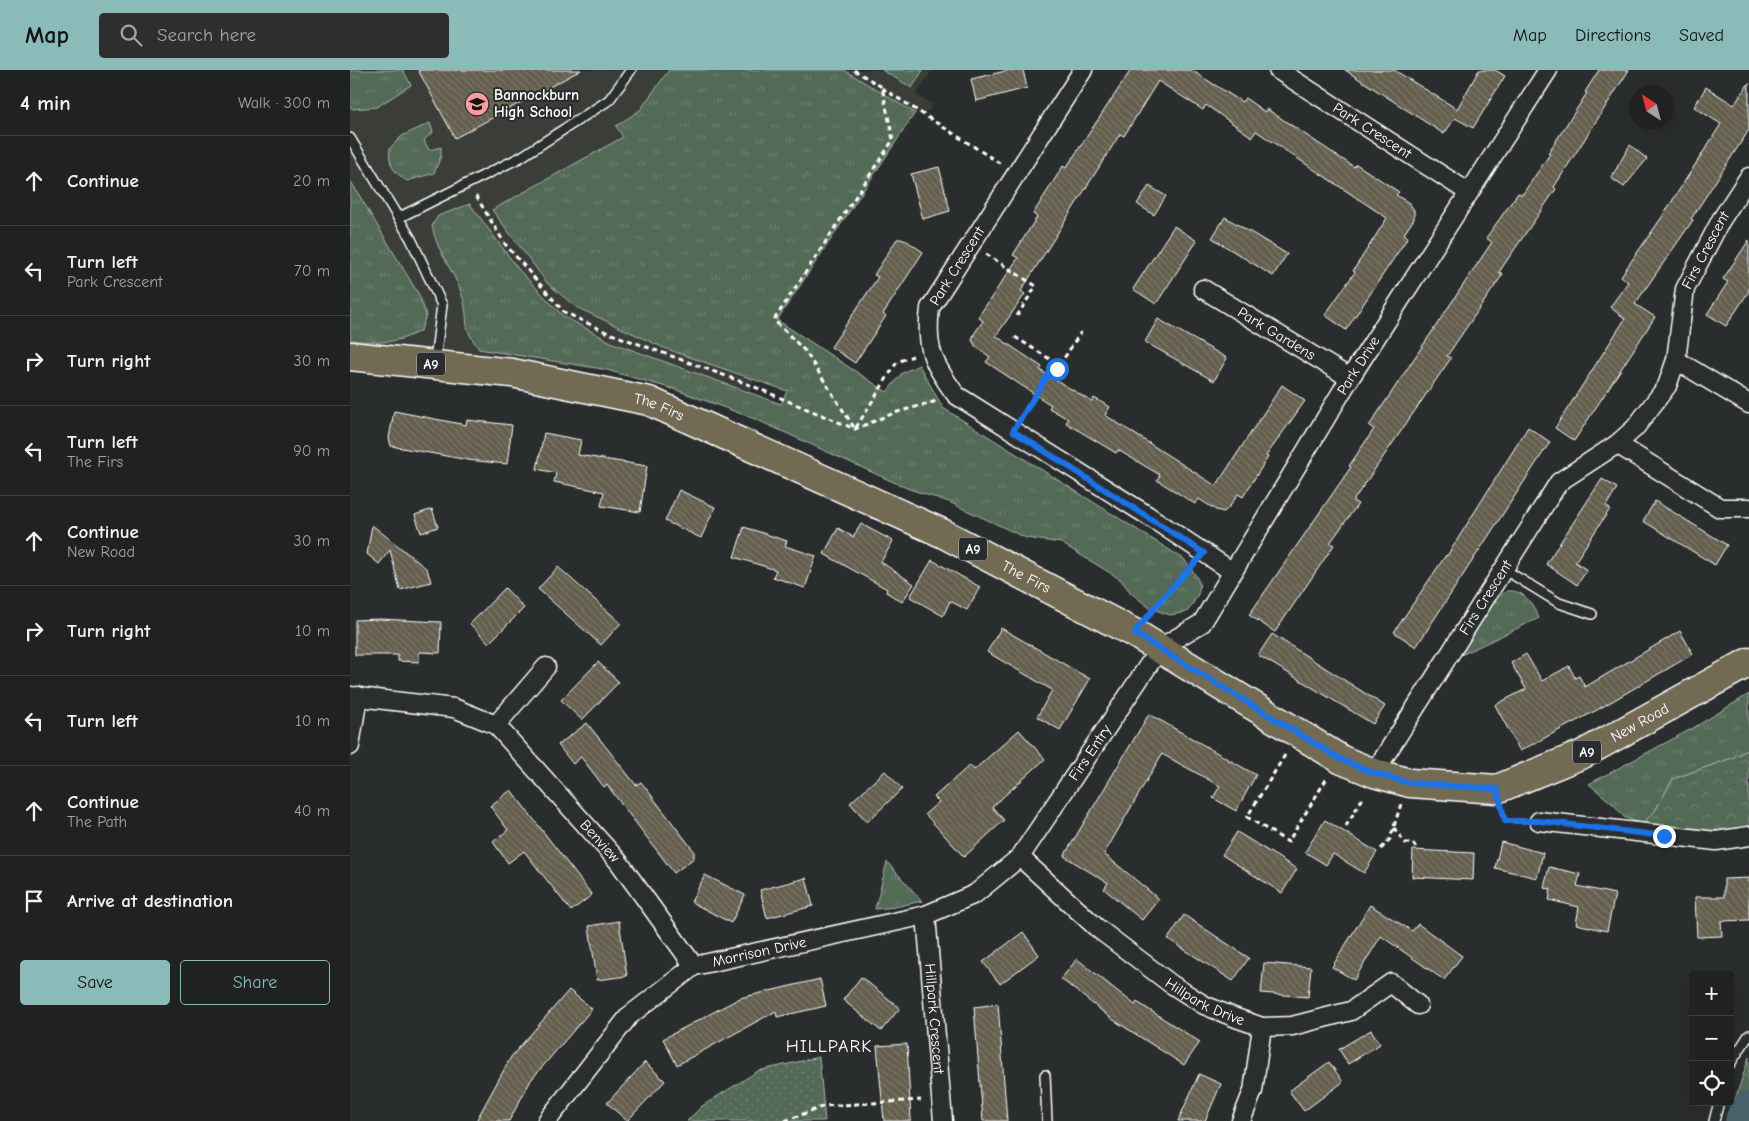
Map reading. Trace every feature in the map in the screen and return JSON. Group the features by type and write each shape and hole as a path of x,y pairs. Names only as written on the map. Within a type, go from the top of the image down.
{"main road":[{"name":"A9","path":"350,356 434,364"},
{"name":"The Firs","path":"434,364 512,373 649,401 942,532 1134,633 1339,758 1376,773 1407,782"},
{"name":"New Road","path":"1407,782 1497,789 1583,754 1749,662"}],"street":[{"name":"Park Crescent","path":"1083,70 930,308 927,332 930,351 956,395 1233,572"},
{"name":"Park Crescent","path":"1278,70 1468,192"},
{"name":"Park Drive","path":"1160,648 1202,623 1350,378 1548,70"},
{"name":"Firs Crescent","path":"1376,773 1502,568 1559,482 1617,444 1649,412 1667,386 1676,360 1685,289 1721,220 1749,177"},
{"name":"Park Gardens","path":"1203,289 1350,378"},
{"path":"1676,360 1749,404"},
{"path":"1617,444 1720,508 1749,508"},
{"name":"Firs Entry","path":"1020,857 1160,648"},
{"path":"496,725 546,667"},
{"name":"Benview","path":"350,746 354,696 454,708 496,725 618,861 694,966"},
{"path":"1539,821 1708,840 1749,836"},
{"name":"Morrison Drive","path":"547,1121 629,1016 694,966 926,915 975,894 1020,857"},
{"name":"Hillpark Drive","path":"1020,857 1096,927 1171,984 1204,1005 1262,1027 1292,1026 1351,1011 1391,983 1418,1005"},
{"name":"Hillpark Crescent","path":"926,915 943,1121"},
{"path":"1241,1121 1253,1092 1262,1027"}],"lane":[{"path":"398,218 521,157 609,100 631,70"},
{"path":"350,140 411,239 442,305 434,364"},
{"path":"1502,568 1558,603 1592,614"},
{"path":"1732,1061 1749,1035"},
{"path":"1044,1075 1047,1121"},
{"path":"1714,1121 1718,1106"}],"path":[{"path":"854,70 1016,174"},
{"path":"855,429 805,351 774,320 892,140 882,88"},
{"path":"468,183 505,244 564,312 606,332 745,383 855,429 894,413 956,395"},
{"path":"970,245 1036,286 1017,316"},
{"path":"1053,367 1057,369 1081,332"},
{"path":"1013,431 1056,363 1015,337"},
{"path":"855,429 897,362 930,351"},
{"path":"1134,633 1204,553"},
{"path":"1298,733 1247,817 1255,822 1288,842 1339,758"},
{"path":"1346,826 1376,773"},
{"path":"1380,849 1390,839 1407,782"},
{"path":"1497,789 1505,821 1539,821"},
{"path":"1393,828 1405,842 1413,843 1416,848"},
{"path":"785,1121 824,1106 942,1099"}],"shaded area":[{"path":"350,70 932,70 916,95 932,104 929,110 915,114 778,321 740,414 619,372 350,341"}],"green space":[{"path":"350,70 403,70 411,85 377,107 353,109 350,107"},
{"path":"669,70 844,70 915,113 777,320 887,392 902,373 919,365 943,408 1184,559 1195,574 1199,585 1197,596 1187,612 1170,615 1150,608 1131,593 1120,579 1061,543 1026,538 949,502 909,489 755,419 677,390 603,369 479,349 468,330 461,292 438,246 432,226 438,216 470,204 519,270 563,316 613,343 781,404 787,391 664,348 576,307 548,284 492,210 623,137 616,126 640,110"},
{"path":"882,70 923,70 912,88"},
{"path":"430,123 433,132 424,140 429,150 441,147 441,156 434,173 407,181 392,167 390,148 402,136"},
{"path":"350,180 419,295 426,315 421,330 395,341 350,340"},
{"path":"1507,591 1519,593 1527,598 1539,618 1459,656 1498,597"},
{"path":"1749,694 1749,749 1732,758 1673,779 1655,811 1642,824 1624,817 1614,805 1589,784 1695,727"},
{"path":"1749,749 1749,827 1707,835 1642,824 1655,811 1673,779 1732,758"},
{"path":"887,862 922,901 875,909"},
{"path":"819,1057 825,1121 687,1121 702,1106 758,1071"},
{"path":"1749,1057 1749,1121 1728,1121"}],"building":[{"name":"Bannockburn High School","path":"418,70 581,70 455,138"},
{"path":"1010,70 1023,70 1027,88 976,101 971,79"},
{"path":"1131,70 1191,70 1242,102 1245,98 1265,112 1267,109 1354,167 1356,164 1399,192 1396,195 1409,203 1414,210 1414,219 1404,234 1408,237 1346,330 1325,315 1355,272 1353,271 1387,218 1256,131 1252,137 1206,105 1203,110 1158,81 1124,136 1120,134 1021,291 1025,294 996,336 1042,367 1040,370 1092,402 1094,398 1110,407 1105,415 1216,486 1282,385 1305,401 1266,456 1268,457 1243,497 1238,494 1224,512 1216,510 1199,499 1195,504 1157,480 1160,475 1118,450 1116,453 1066,423 1068,419 1049,408 1051,405 986,362 990,357 976,347 972,340 983,321 978,317 1018,258 1013,255 1037,217 1033,214 1063,166 1066,168"},
{"path":"1345,70 1394,70 1457,109 1479,70 1495,70 1505,76 1473,128 1455,118 1444,134"},
{"path":"1599,70 1629,70 1554,187 1556,189 1499,272 1503,274 1447,356 1451,358 1353,501 1358,504 1330,543 1334,545 1275,632 1249,615 1351,467 1349,466 1374,429 1369,426 1492,242 1486,238 1518,193 1522,195 1550,154 1548,153 1587,93 1585,92"},
{"path":"1749,83 1749,130 1691,219 1693,220 1635,304 1655,317 1574,441 1555,428 1625,319 1610,307 1628,282 1621,276 1662,217 1721,124 1694,107 1706,87 1734,105"},
{"path":"1630,145 1647,159 1624,187 1611,178"},
{"path":"939,167 950,211 923,219 911,174"},
{"path":"1149,186 1166,196 1154,215 1137,204"},
{"path":"1225,217 1287,254 1273,276 1212,238"},
{"path":"1174,226 1197,241 1156,304 1133,289"},
{"path":"897,239 904,239 923,252 883,314 886,316 855,363 831,347 878,277 874,275"},
{"path":"1749,240 1749,291 1726,326 1707,314 1728,282 1723,279"},
{"path":"1158,319 1227,358 1214,381 1145,342"},
{"path":"394,411 466,425 467,420 512,425 507,464 468,460 391,446 389,438"},
{"path":"1528,427 1550,442 1416,647 1394,632 1447,556"},
{"path":"544,433 581,440 578,455 647,466 640,512 601,506 604,492 554,482 556,473 537,469"},
{"path":"1602,479 1617,488 1606,506 1610,509 1575,562 1587,570 1577,585 1546,564"},
{"path":"679,490 715,507 701,538 665,521"},
{"path":"1655,501 1727,545 1715,565 1643,521"},
{"path":"432,509 438,527 421,533 415,515"},
{"path":"861,524 893,541 881,562 914,584 902,602 886,592 887,589 824,554 838,528 853,537"},
{"path":"372,525 427,569 431,582 400,590 390,550 379,564 367,554"},
{"path":"744,527 787,541 785,546 816,556 805,588 773,577 776,570 734,557"},
{"path":"932,560 980,587 967,610 950,601 943,616 910,597"},
{"path":"558,567 621,623 601,645 538,589"},
{"path":"505,588 524,608 489,643 470,624"},
{"path":"380,619 441,622 440,653 419,652 419,662 398,661 398,655 355,655 355,620"},
{"path":"1001,628 1090,679 1060,730 1037,717 1052,690 987,652"},
{"path":"1680,631 1693,654 1597,710 1520,751 1495,705 1526,689 1511,663 1526,654 1542,681 1569,666 1575,678 1579,676 1585,687"},
{"path":"1272,634 1385,706 1373,724 1258,655"},
{"path":"598,662 619,682 582,720 561,700"},
{"path":"1149,714 1256,775 1236,811 1213,798 1220,786 1162,754 1104,854 1159,899 1142,920 1104,889 1108,883 1064,856"},
{"path":"587,723 636,785 641,782 694,851 694,858 674,873 607,785 604,787 581,757 573,764 558,745"},
{"path":"1019,730 1045,759 992,807 1004,820 964,857 925,814 939,802 934,797 970,765 974,770"},
{"path":"885,771 902,789 867,822 850,803"},
{"path":"511,790 592,895 571,911 524,851 508,863 493,842 508,830 490,806"},
{"path":"1325,820 1377,852 1364,873 1333,854 1326,865 1305,852"},
{"path":"1237,832 1297,869 1282,893 1222,855"},
{"path":"1501,842 1543,853 1537,878 1495,868"},
{"path":"1413,850 1474,853 1473,880 1412,877"},
{"path":"1549,867 1580,874 1577,886 1615,894 1607,931 1576,924 1579,907 1549,900 1551,889 1544,888"},
{"path":"705,875 745,895 731,923 691,902"},
{"path":"806,878 813,906 767,918 760,890"},
{"path":"1749,878 1749,920 1721,921 1722,936 1697,937 1695,897 1724,897 1724,879"},
{"path":"1370,905 1412,931 1418,924 1462,956 1444,980 1381,936 1354,980 1332,967"},
{"path":"1184,915 1249,958 1233,981 1168,939"},
{"path":"619,921 627,976 597,980 589,926"},
{"path":"1023,932 1039,955 1000,984 983,962"},
{"path":"1077,959 1135,1005 1137,1002 1200,1042 1184,1065 1112,1019 1061,979"},
{"path":"1264,963 1311,967 1308,997 1261,993"},
{"path":"861,977 900,1008 881,1031 843,1000"},
{"path":"820,979 826,1006 777,1017 776,1011 677,1065 663,1039 740,998"},
{"path":"569,990 592,1009 531,1080 509,1121 476,1121 511,1057"},
{"path":"998,1004 1007,1121 983,1121 974,1007"},
{"path":"1371,1030 1380,1044 1348,1064 1339,1049"},
{"path":"907,1044 911,1121 884,1121 877,1046"},
{"path":"645,1062 665,1081 627,1121 607,1103"},
{"path":"1329,1062 1343,1082 1304,1111 1289,1091"},
{"path":"1199,1074 1221,1084 1205,1121 1178,1121"}],"waterway":[{"path":"1745,1121 1749,1111"}],"place":[{"name":"Bannockburn High School","path":"477,104"}],"district":[{"name":"HILLPARK","path":"829,1046"}],"route":[{"path":"1057,369 1053,367 1013,431 1204,553 1134,633 1342,760 1374,773 1410,783 1497,789 1505,821 1539,821 1664,836"}]}
